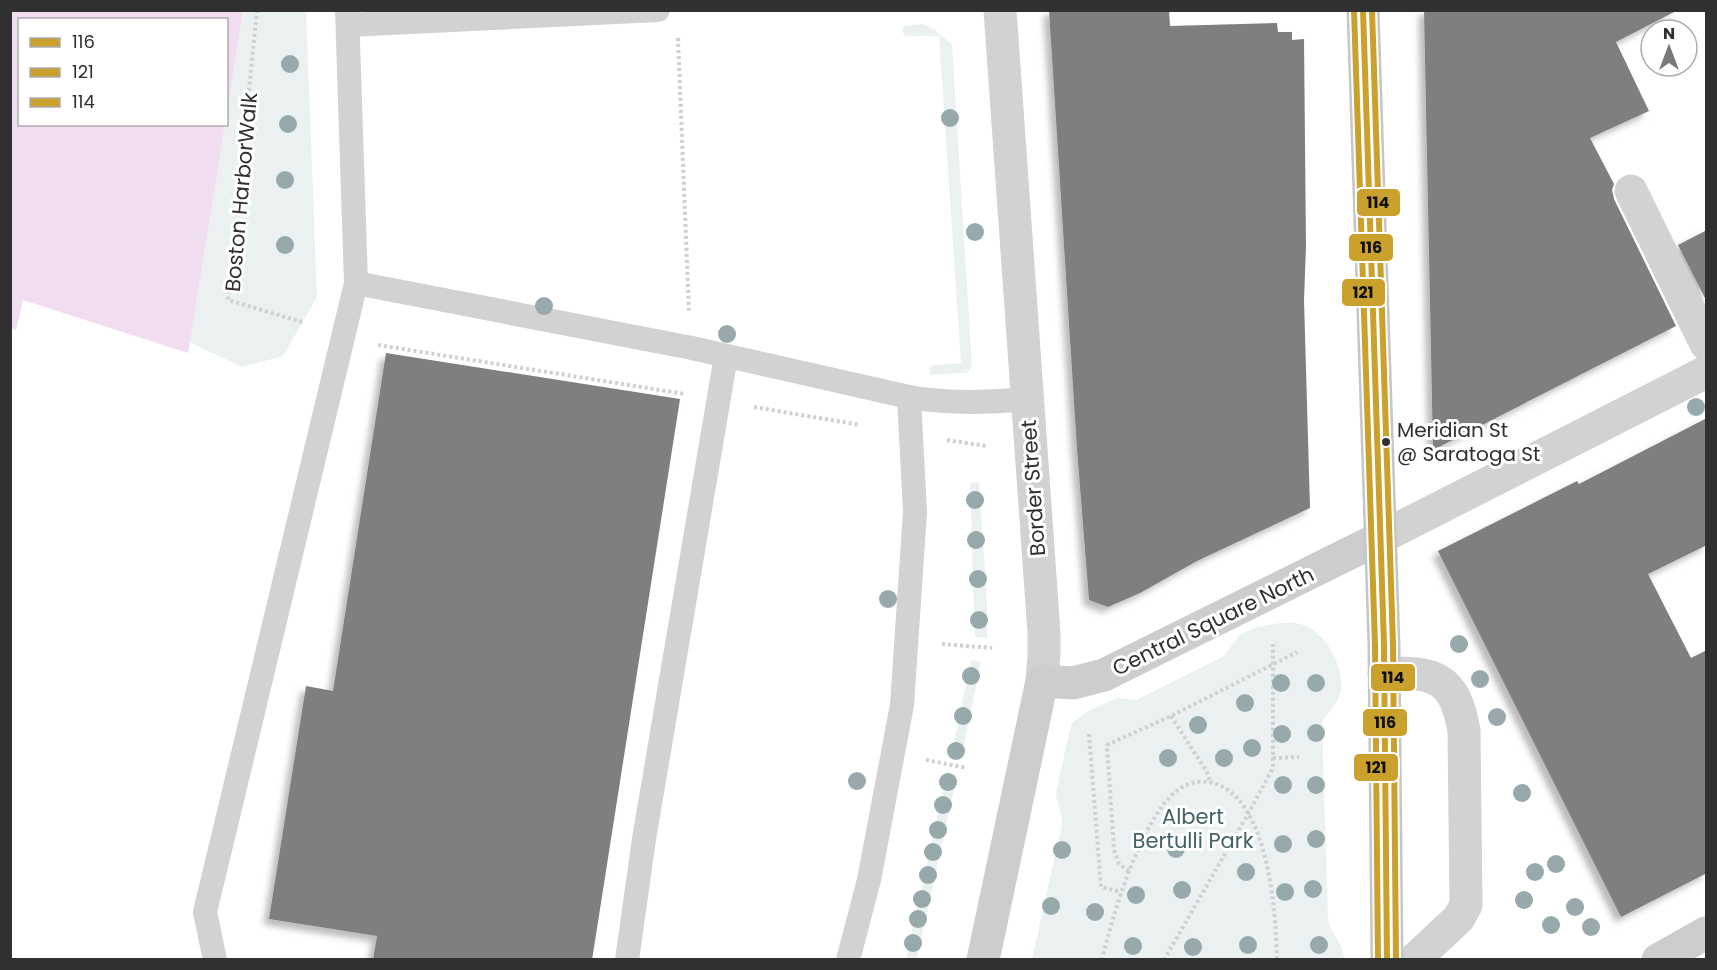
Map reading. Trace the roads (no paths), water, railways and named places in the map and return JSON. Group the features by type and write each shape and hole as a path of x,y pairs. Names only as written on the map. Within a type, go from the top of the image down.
{"main road":[{"path":"1363,10 1384,673 1387,960"},
{"name":"Central Square North","path":"1042,681 1073,683 1104,675 1380,538"},
{"name":"Border Street","path":"982,960 1042,681"},
{"path":"1658,960 1707,933"}],"street":[{"name":"Border Street","path":"1000,10 1044,633 1042,681"},
{"path":"1631,191 1707,344"},
{"path":"1380,538 1707,372"},
{"path":"1384,673 1421,673 1439,680 1446,686 1456,704 1464,731 1466,905 1459,918 1414,960"}],"lane":[{"path":"215,960 205,912 356,283 347,18 658,10"},
{"path":"356,283 726,356 909,397 964,403 1027,399"},
{"path":"627,960 644,839 726,356"},
{"path":"848,960 869,880 902,705 915,512 909,397"}],"place":[{"name":"Meridian St @ Saratoga St","path":"1386,442"}],"park label":[{"name":"Albert Bertulli Park","path":"1193,828"}]}
